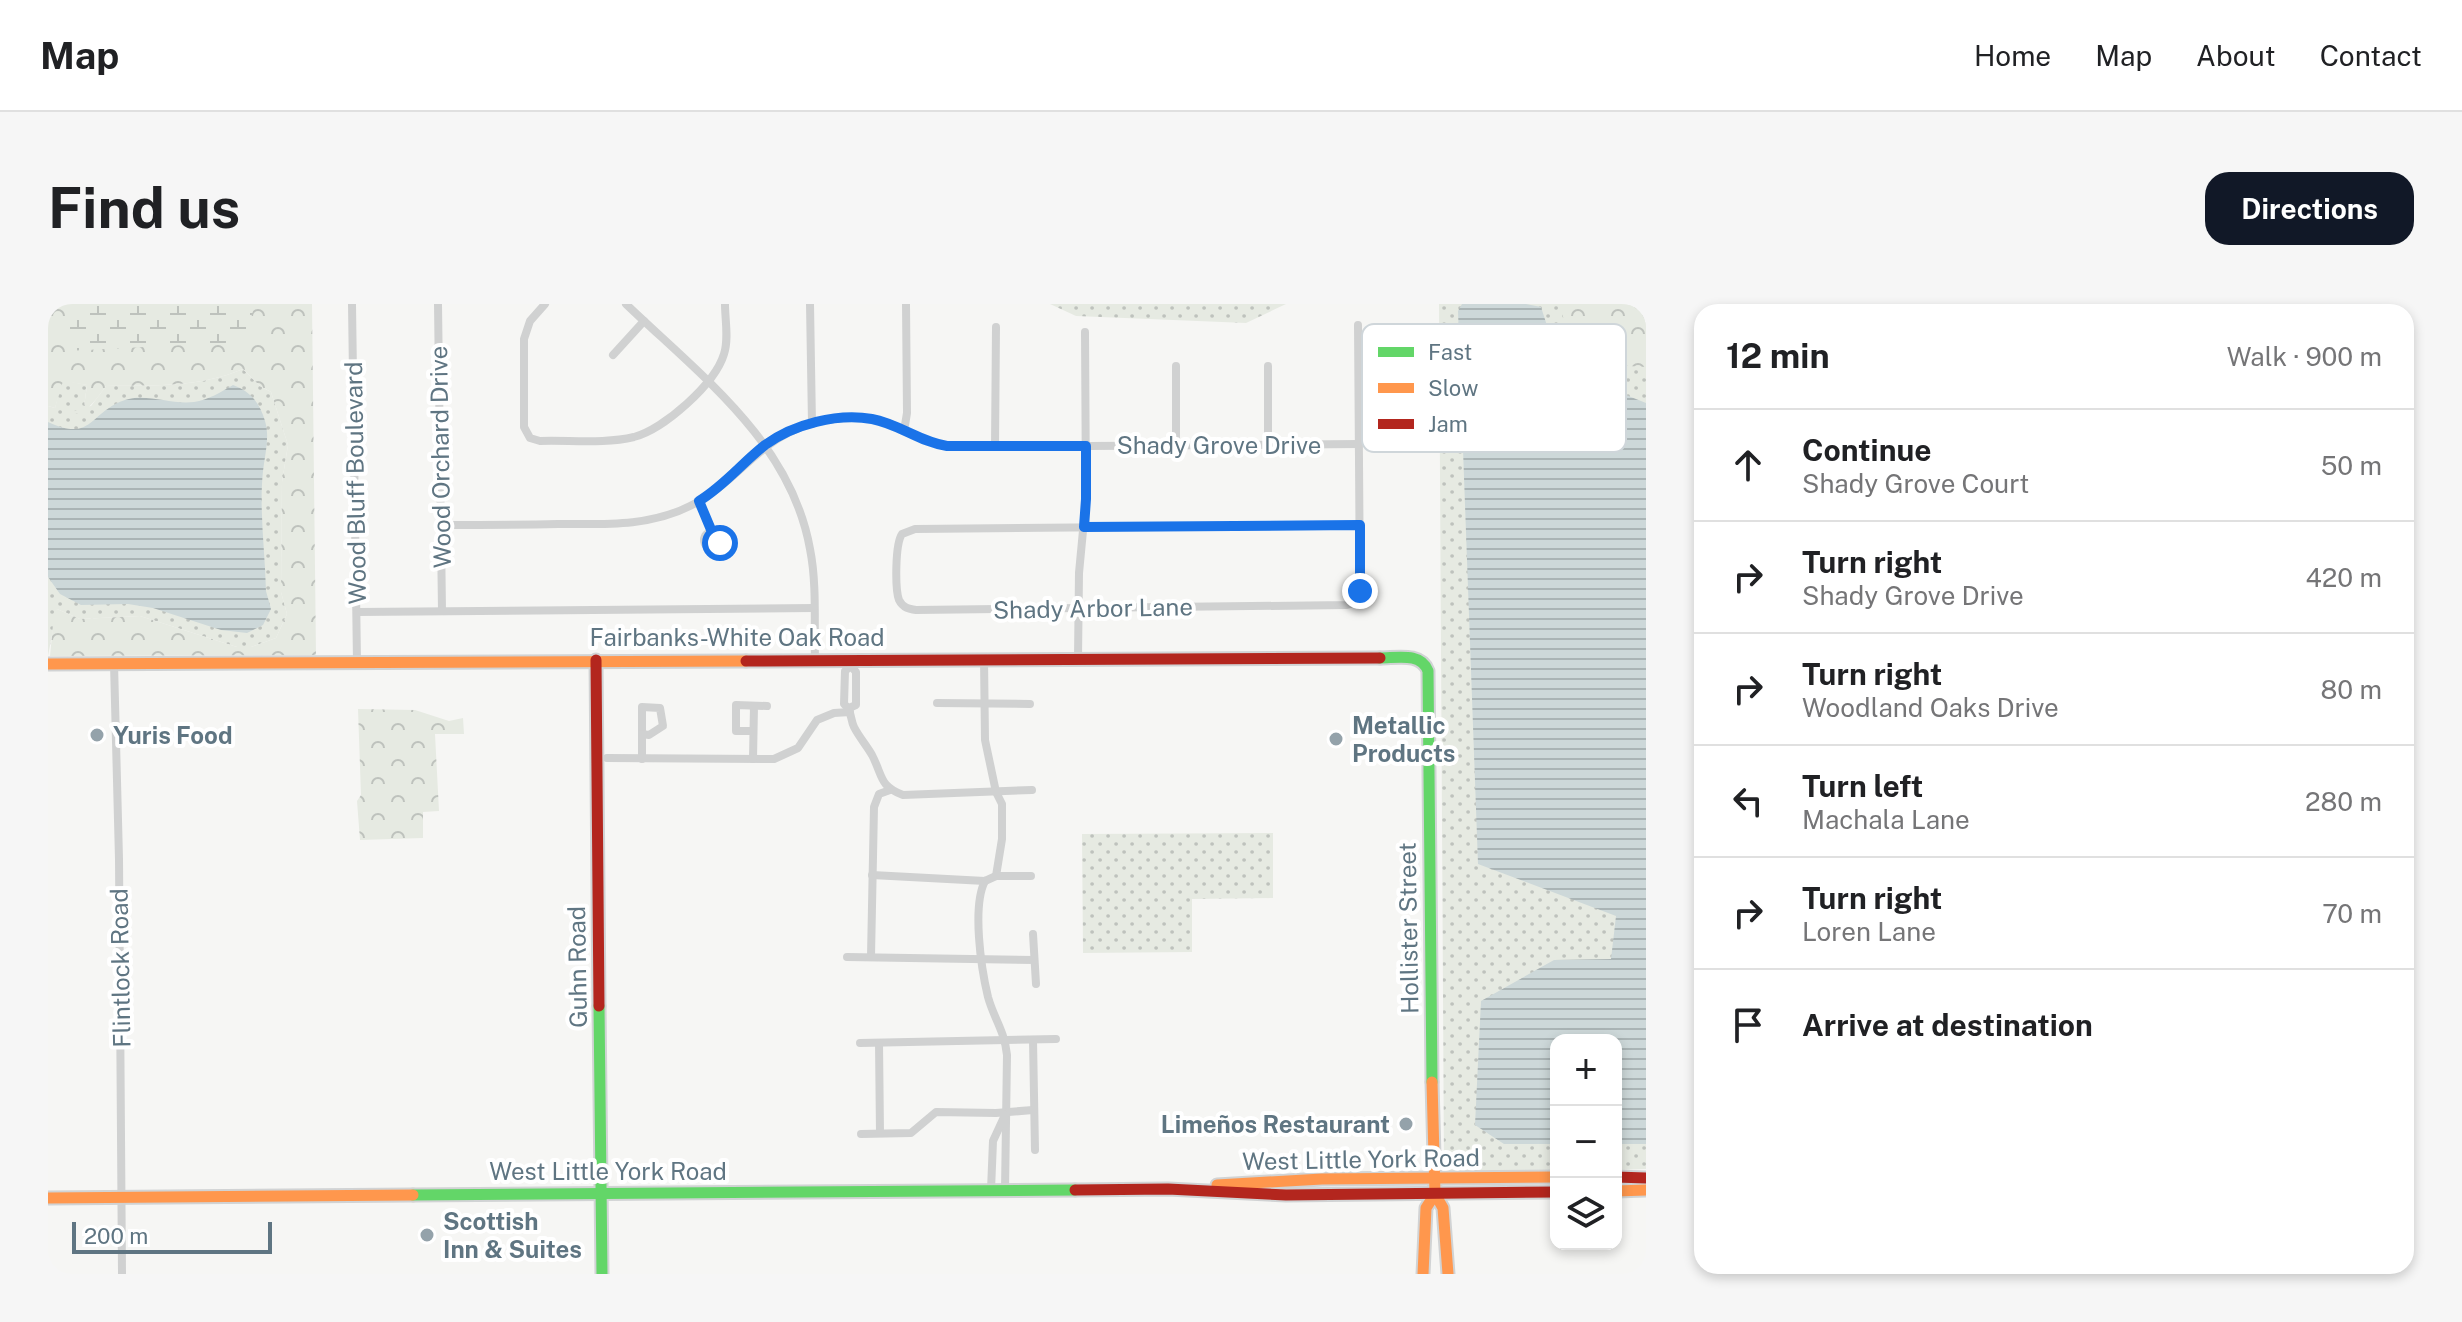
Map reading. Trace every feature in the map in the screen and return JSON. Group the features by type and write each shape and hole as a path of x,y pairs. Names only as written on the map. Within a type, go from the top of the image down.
{"street":[{"name":"Wood Bluff Boulevard","path":"352,304 357,662"},
{"name":"Wood Orchard Drive","path":"438,304 442,611"},
{"path":"545,304 530,321 525,333 524,427 530,438 540,441 619,439 642,434 669,418 707,382 724,354 725,304"},
{"path":"626,304 767,444 786,477 803,517 812,559 815,659"},
{"path":"810,304 812,424"},
{"path":"904,431 907,413 906,304"},
{"path":"613,355 644,321"},
{"path":"1084,527 1360,525 1358,325"},
{"path":"995,446 996,327"},
{"path":"1078,658 1077,608 1086,499 1085,332"},
{"path":"1176,366 1176,445"},
{"path":"1268,366 1268,445"},
{"name":"Shady Grove Drive","path":"442,525 628,523 672,514 699,501 767,444 812,424 861,418 881,421 937,445 1359,444"},
{"path":"699,501 712,532"},
{"name":"Shady Arbor Lane","path":"1084,527 915,529 902,534 897,542 899,599 910,609 1347,605 1357,602 1360,596 1360,525"},
{"path":"357,612 814,608"},
{"name":"Fairbanks-White Oak Road","path":"48,664 815,659 851,663 984,658 1409,656 1425,663"},
{"path":"984,658 985,740 996,792 1002,804 1003,827 996,876"},
{"name":"Guhn Road","path":"596,660 602,1274"},
{"name":"Flintlock Road","path":"114,663 119,859 122,1274"},
{"path":"607,758 783,757 798,748 817,720 850,710 856,705 856,672 851,663"},
{"name":"Hollister Street","path":"1425,663 1428,671 1434,1179 1435,1194 1443,1208 1448,1274"},
{"path":"937,703 1030,704"},
{"path":"753,731 736,731 736,705 767,706"},
{"path":"753,759 754,706"},
{"path":"850,710 853,725 873,756 882,782 890,790 903,795 1032,790"},
{"path":"642,734 642,759"},
{"path":"871,956 874,807 879,794 890,790"},
{"path":"872,875 985,881 996,876 1031,876"},
{"path":"985,881 979,892 982,959 988,999 1005,1040 1005,1190"},
{"path":"1033,934 1036,984"},
{"path":"847,957 1034,960"},
{"path":"860,1043 1056,1039"},
{"path":"1033,1040 1035,1150"},
{"path":"879,1043 880,1133"},
{"path":"861,1134 911,1133 936,1112 1033,1110"},
{"path":"991,1190 993,1141 1007,1111"},
{"name":"West Little York Road","path":"1168,1189 1285,1180 1550,1177"},
{"path":"1622,1177 1646,1178"},
{"name":"West Little York Road","path":"48,1198 1168,1189 1286,1195 1550,1192"},
{"path":"1622,1191 1646,1190"},
{"name":"Hollister Street","path":"1423,1274 1426,1208 1435,1194"}],"green space":[{"path":"48,304 312,304 316,655 50,656 57,609 80,619 140,616 237,647 251,647 276,638 287,614 281,592 282,482 288,445 271,392 243,369 209,380 106,386 89,406 72,415 65,415 84,407 87,385 63,381 55,408 48,406"},
{"path":"74,304 255,304 244,342 66,351"},
{"path":"1050,304 1286,304 1246,323 1076,316"},
{"path":"1439,304 1646,304 1646,1169 1622,1170 1622,1034 1550,1034 1550,1170 1449,1171 1444,1168 1440,452 1626,452 1626,324 1439,324"},
{"path":"1560,304 1646,305 1646,367 1626,365 1626,324 1565,324"},
{"path":"243,369 271,392 288,445 282,482 281,592 287,614 276,638 251,647 237,647 140,616 80,619 57,609 48,656 48,406 55,408 62,380 87,385 84,407 91,406 106,386 209,380"},
{"path":"358,709 415,710 449,721 463,718 464,734 435,734 439,811 423,812 423,838 360,840 357,801 361,795"},
{"path":"1273,833 1273,898 1192,899 1192,952 1083,953 1082,834"}],"shaded area":[{"path":"1462,304 1526,304 1541,307 1546,324 1458,324 1458,311"},
{"path":"233,385 254,398 266,427 262,516 266,591 271,609 263,625 247,633 221,630 153,608 128,604 81,605 60,594 48,577 48,422 74,429 83,427 125,400 142,398 194,402"},
{"path":"1626,395 1646,403 1646,1144 1622,1144 1622,1034 1550,1034 1550,1144 1504,1144 1475,1125 1481,1001 1554,960 1611,959 1616,916 1478,864 1463,452 1626,452"}],"traffic: fast":[{"path":"1380,658 1414,659 1425,665 1428,671 1432,1082"},
{"path":"599,1006 602,1274"},
{"path":"413,1195 1075,1190"}],"traffic: slow":[{"path":"48,664 746,661"},
{"path":"1432,1082 1435,1194 1443,1208 1448,1274"},
{"path":"1217,1185 1322,1179 1550,1177"},
{"path":"1622,1191 1646,1190"},
{"path":"1423,1274 1426,1208 1435,1194"},
{"path":"48,1198 413,1195"}],"traffic: jam":[{"path":"746,661 1380,658"},
{"path":"596,660 599,1006"},
{"path":"1622,1177 1646,1178"},
{"path":"1075,1190 1168,1189 1286,1195 1550,1192"}],"place":[{"name":"Yuris Food","path":"97,735"},
{"name":"Metallic Products","path":"1336,739"},
{"name":"Limeños Restaurant","path":"1406,1124"},
{"name":"Scottish Inn & Suites","path":"427,1235"}],"route":[{"path":"720,543 720,537 712,532 699,501 767,444 786,434 827,420 861,418 881,421 926,442 947,446 1086,446 1084,527 1360,525 1360,591"}]}
